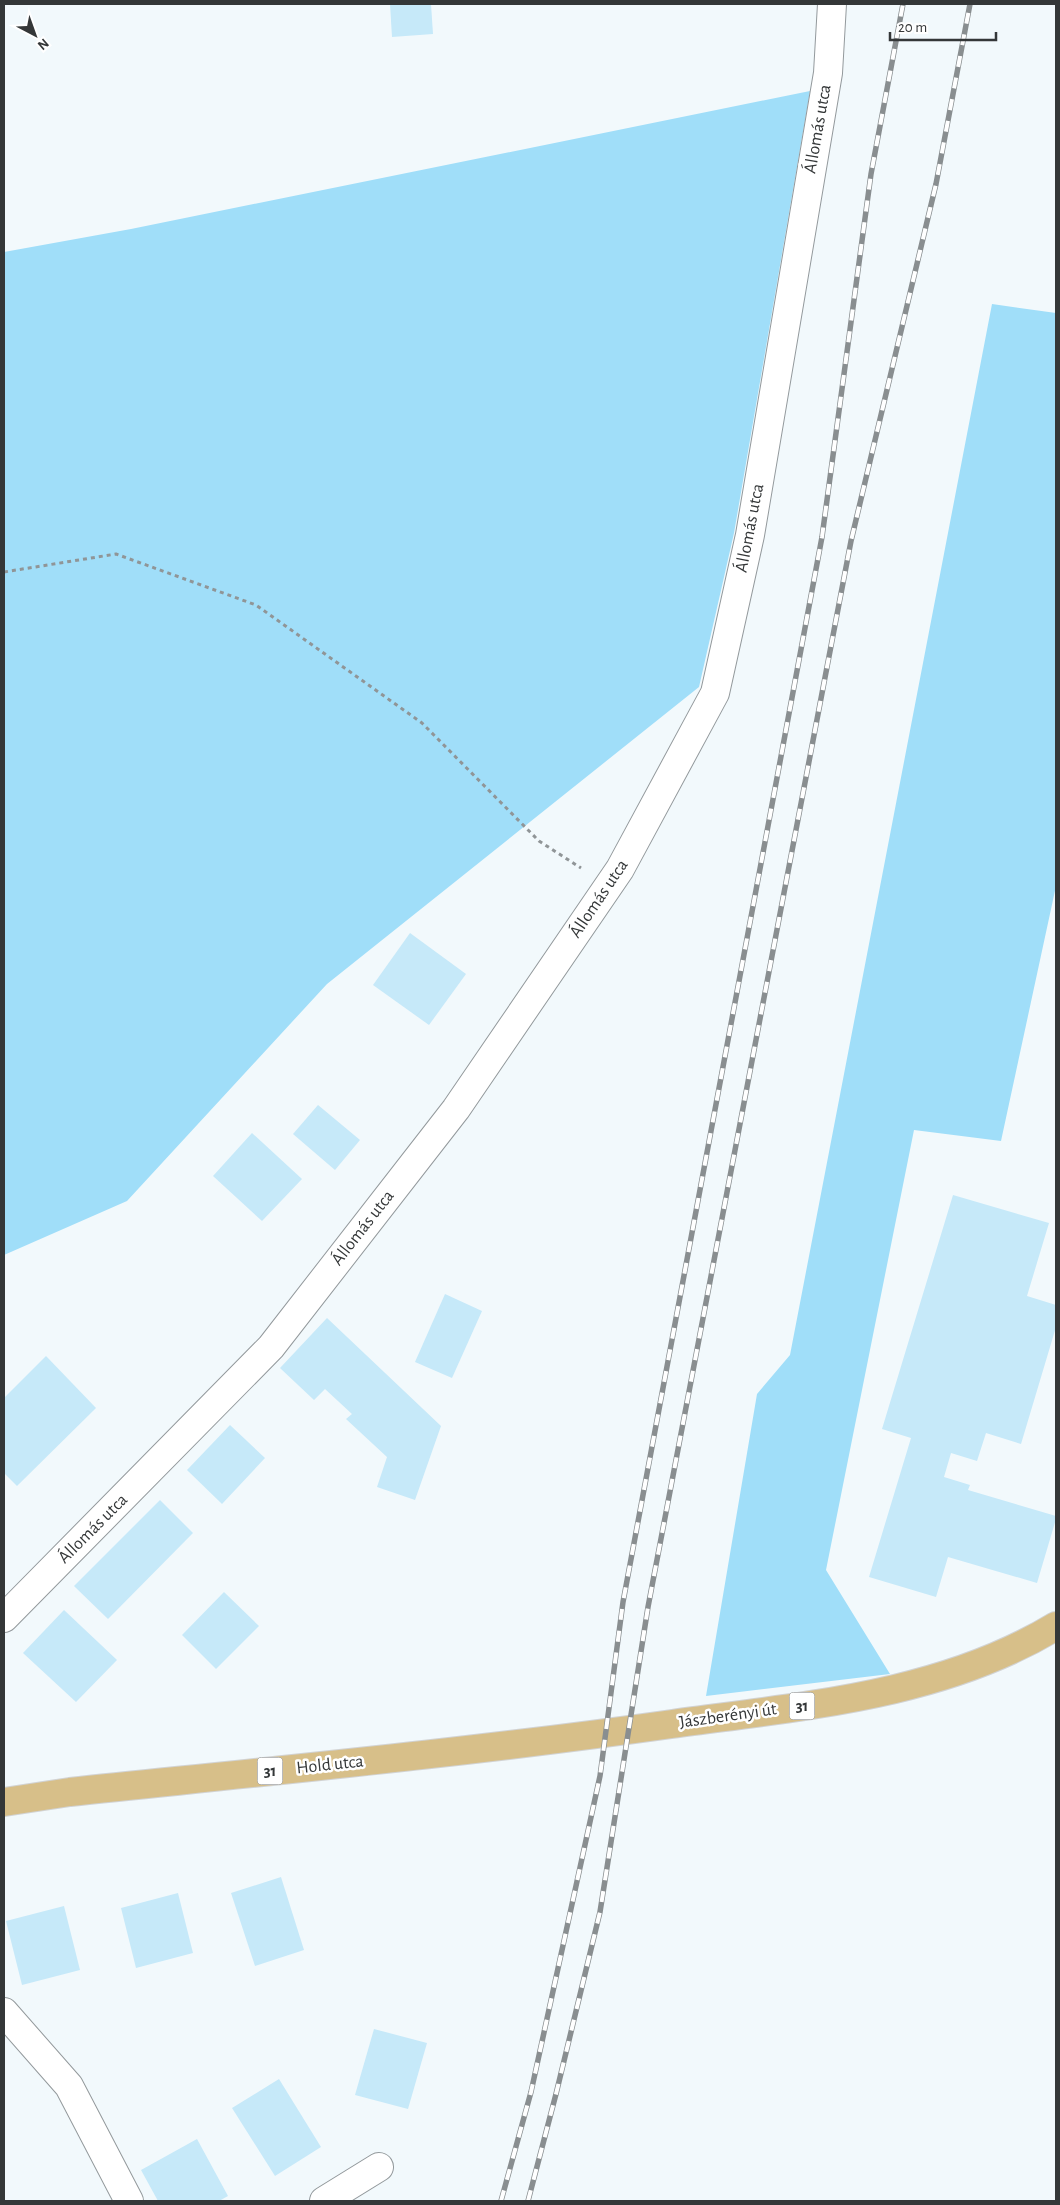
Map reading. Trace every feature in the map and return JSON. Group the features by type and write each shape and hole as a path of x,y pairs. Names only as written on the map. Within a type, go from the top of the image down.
{"main road":[{"name":"Jászberényi út","path":"537,1743 829,1702 881,1692 926,1681 976,1664 1011,1650 1056,1626"},
{"name":"Hold utca","path":"4,1802 80,1791 537,1743"}],"street":[{"name":"Állomás utca","path":"4,1618 271,1347 456,1109 620,870 715,692 753,516 828,73 832,4"},
{"path":"4,2012 69,2086 129,2201"},
{"path":"324,2201 379,2167"}],"path":[{"path":"4,572 116,554 256,605 422,723 539,841 608,886"}],"shaded area":[{"path":"810,91 734,533 699,687 327,984 127,1201 4,1255 4,252 131,229"},
{"path":"992,304 1056,313 1056,886 1001,1141 914,1130 826,1570 890,1674 706,1696 757,1394 790,1355"}],"building":[{"path":"390,4 431,4 433,34 392,37"},
{"path":"410,933 466,974 429,1025 373,985"},
{"path":"318,1105 360,1140 335,1170 293,1134"},
{"path":"252,1133 302,1179 262,1221 213,1176"},
{"path":"953,1195 1049,1223 1027,1296 1056,1305 1056,1327 1021,1444 986,1433 977,1461 951,1453 944,1477 970,1485 968,1490 1056,1516 1056,1519 1037,1583 948,1557 936,1597 869,1577 911,1438 882,1429"},
{"path":"445,1294 482,1311 452,1378 415,1362"},
{"path":"327,1318 441,1426 415,1500 377,1487 387,1457 346,1419 352,1414 325,1389 314,1400 280,1368"},
{"path":"46,1356 96,1408 17,1486 4,1473 4,1398"},
{"path":"230,1425 265,1458 222,1504 187,1470"},
{"path":"160,1500 193,1533 108,1619 74,1586"},
{"path":"224,1592 259,1626 216,1669 182,1635"},
{"path":"64,1610 117,1660 76,1702 23,1653"},
{"path":"281,1877 304,1950 255,1966 231,1893"},
{"path":"178,1893 193,1953 136,1968 121,1908"},
{"path":"64,1906 80,1970 22,1985 6,1921"},
{"path":"374,2029 427,2043 408,2109 355,2095"},
{"path":"279,2079 321,2147 275,2176 232,2108"},
{"path":"197,2139 228,2196 219,2201 158,2201 141,2170"}],"railway":[{"path":"501,2201 531,2092 600,1776 623,1602 822,537 871,174 903,4"},
{"path":"528,2201 600,1912 648,1607 851,541 936,184 970,4"}]}
